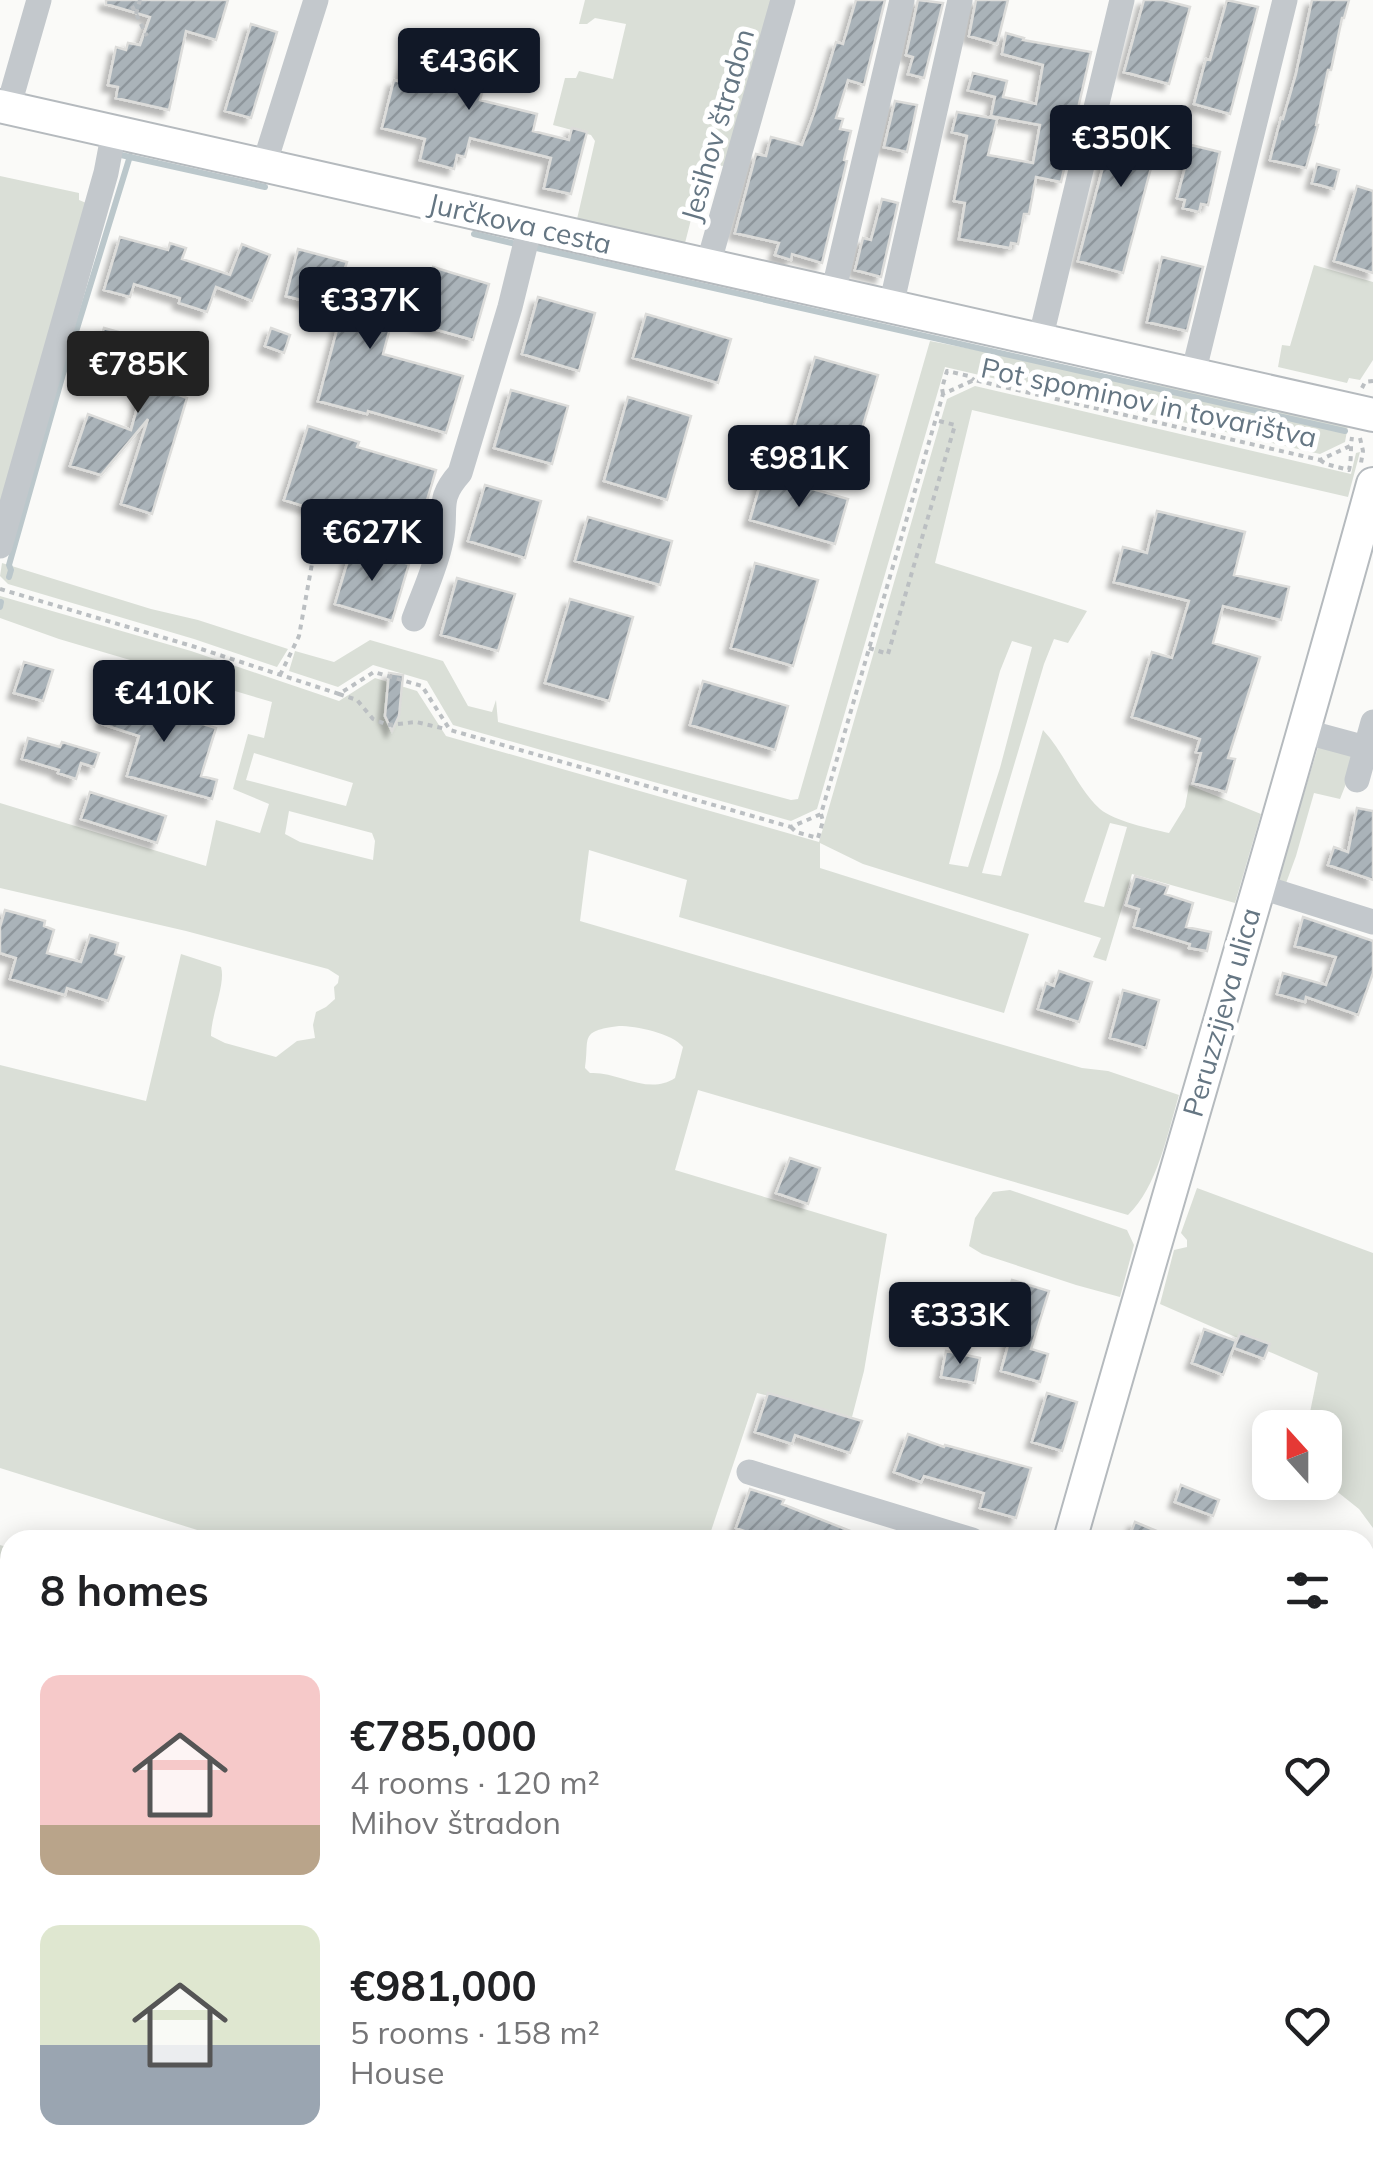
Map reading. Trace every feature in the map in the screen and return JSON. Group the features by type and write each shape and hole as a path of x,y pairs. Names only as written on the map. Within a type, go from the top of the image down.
{"main road":[{"name":"Jurčkova cesta","path":"4,107 112,145 264,165 527,240 708,265 1373,415"},
{"name":"Peruzzijeva ulica","path":"1073,1530 1373,484"}],"street":[{"path":"4,107 39,0"},
{"path":"264,165 316,0"},
{"name":"Jesihov štradon","path":"708,265 783,0"},
{"path":"833,293 902,0"},
{"path":"891,306 960,0"},
{"path":"1040,340 1122,0"},
{"path":"1193,374 1285,0"},
{"path":"0,546 112,145"},
{"path":"414,619 441,542 442,502 448,487 460,474 527,240"},
{"path":"1357,780 1373,722"},
{"path":"1303,731 1366,748"},
{"path":"1258,886 1373,922"},
{"path":"749,1472 939,1530"}],"path":[{"path":"136,14 140,0"},
{"path":"132,6 147,36"},
{"path":"943,394 947,371 974,380"},
{"name":"Pot spominov in tovarištva","path":"821,814 943,394 974,380 1349,470 1353,453 1350,446 1320,460"},
{"path":"1365,382 1373,381"},
{"path":"870,648 888,654 955,426 935,420"},
{"path":"280,675 299,636 320,519"},
{"path":"0,589 357,700 373,718 388,725 416,722 450,730 818,838 821,814 791,827"},
{"path":"339,694 374,672 422,686 450,730"}],"shaded area":[{"path":"585,0 772,0 725,166 705,165 685,243 577,219 595,141 591,135 553,125 565,78 576,78 579,71 613,79 626,24 595,18 579,24"},
{"path":"0,176 79,193 79,200 91,205 0,503"},
{"path":"1314,265 1373,282 1373,360 1360,380 1349,378 1347,383 1278,367 1282,345 1290,346"},
{"path":"930,341 1329,418 1348,425 1345,442 1320,454 945,367 817,809 791,821 453,725 427,681 373,665 338,687 289,671 295,651 334,662 370,640 443,661 468,706 492,712 496,700 498,722 798,799"},
{"path":"975,386 1351,474 1356,453 1360,452 1348,497 972,410 935,563 1087,611 1068,643 1054,639 982,873 1001,876 1043,730 1092,800 1123,821 1169,833 1185,807 1189,785 1261,814 1235,903 1132,874 1106,961 1093,957 1101,938 863,864 820,843 820,868 1029,934 1004,1013 679,917 687,880 589,850 580,921 1082,1068 1108,1071 1179,1095 1154,1175 1128,1215 698,1090 675,1170 887,1234 864,1371 852,1417 757,1393 711,1530 197,1530 0,1468 0,1065 146,1101 181,954 221,967 222,982 211,1036 276,1057 297,1041 315,1038 316,1012 335,999 334,987 339,976 328,969 186,931 0,888 0,803 206,866 216,820 260,833 269,804 233,789 248,734 264,738 272,702 0,618 0,596 191,651 339,701 375,678 417,691 446,736 819,842 947,399","holes":["1012,641 1032,647 1000,768 968,867 949,864 1000,671","254,753 353,783 346,806 246,780","289,811 372,833 373,860 300,842 285,834","1110,823 1127,827 1104,907 1084,902","619,1026 662,1034 678,1042 683,1047 675,1078 654,1085 590,1073 585,1068 588,1038 597,1030"]},
{"path":"2,563 288,649 277,667 8,584 0,576"},
{"path":"1319,744 1357,756 1340,799 1314,793 1285,886 1277,882"},
{"path":"1197,1188 1373,1253 1373,1528 1342,1496 1342,1410 1310,1410 1318,1373 1160,1304 1174,1250 1187,1247 1181,1233"},
{"path":"1010,1190 1127,1230 1134,1245 1120,1297 982,1254 969,1246 975,1218 993,1192"}],"building":[{"path":"106,0 228,0 216,40 186,31 169,110 116,98 118,87 108,85 116,47 126,50 128,43 140,45 150,17 106,4"},
{"path":"856,0 885,0 864,85 848,80 836,118 843,119 840,129 851,131 822,263 792,254 791,260 775,255 779,243 735,233 756,154 766,156 771,137 802,145 836,42 843,44"},
{"path":"918,0 943,3 924,78 908,74 913,57 906,55"},
{"path":"976,0 1008,0 997,44 969,36"},
{"path":"1144,0 1190,7 1169,84 1124,72"},
{"path":"1227,0 1258,7 1230,114 1194,104"},
{"path":"1312,0 1349,0 1306,168 1270,160 1296,74"},
{"path":"251,24 277,32 251,118 225,111"},
{"path":"1006,33 1023,40 1091,52 1061,182 1036,177 1029,214 1024,214 1018,244 1011,243 1010,248 959,239 965,203 954,201 967,136 952,132 957,112 997,119 988,155 1033,163 1040,125 991,116 995,97 968,90 973,73 1007,81 1003,97 1036,104 1043,65 1002,54"},
{"path":"412,36 492,57 480,100 537,114 533,131 569,140 572,128 587,132 571,194 544,188 551,158 470,138 465,157 457,155 454,169 420,160 425,139 382,128 394,80 400,82"},
{"path":"895,101 917,105 907,152 884,147"},
{"path":"1119,107 1164,119 1123,273 1078,261"},
{"path":"1191,145 1220,152 1208,205 1201,204 1199,212 1183,208 1185,200 1177,198"},
{"path":"1317,164 1339,170 1334,189 1312,183"},
{"path":"1357,186 1373,191 1373,273 1334,261"},
{"path":"882,199 898,203 881,277 855,270 863,238 871,240"},
{"path":"120,237 168,250 170,243 186,248 182,259 230,275 242,244 270,255 252,301 216,287 207,312 179,303 180,298 134,284 130,297 104,290"},
{"path":"298,249 347,262 342,277 382,288 373,323 390,328 383,354 463,376 446,433 318,401 342,311 286,296"},
{"path":"1162,257 1203,267 1187,331 1147,322"},
{"path":"433,267 489,284 473,340 416,324"},
{"path":"538,297 595,313 579,371 522,354"},
{"path":"646,314 731,339 718,383 633,358"},
{"path":"104,328 191,352 179,395 187,398 152,514 121,504 148,419 101,475 70,466 88,414 131,430 146,376 94,362"},
{"path":"271,328 290,335 284,353 265,346"},
{"path":"815,357 878,375 853,459 790,441"},
{"path":"511,390 568,406 552,464 494,448"},
{"path":"628,397 691,416 667,500 604,481"},
{"path":"308,426 359,442 357,447 436,470 419,527 339,504 335,516 284,500"},
{"path":"763,475 848,499 835,544 750,520"},
{"path":"485,485 541,501 525,558 468,541"},
{"path":"1157,511 1245,532 1234,575 1289,587 1281,620 1223,606 1213,643 1260,657 1228,758 1235,759 1226,792 1193,783 1201,753 1196,752 1200,739 1132,717 1152,652 1172,658 1189,601 1114,582 1123,547 1147,553"},
{"path":"588,517 672,541 660,585 575,561"},
{"path":"352,547 409,564 392,621 335,604"},
{"path":"755,563 818,580 793,666 731,648"},
{"path":"457,578 515,594 498,651 441,635"},
{"path":"570,599 633,617 609,701 545,683"},
{"path":"24,662 53,670 43,701 14,693"},
{"path":"389,673 403,675 399,716 392,731 385,716"},
{"path":"703,681 788,706 775,750 690,725"},
{"path":"112,691 216,728 201,776 217,780 212,799 127,776 139,736 102,724"},
{"path":"28,738 60,747 62,742 99,753 94,767 81,763 76,779 22,759"},
{"path":"90,792 166,816 157,843 81,819"},
{"path":"1357,808 1373,811 1373,880 1328,865 1334,847 1348,852"},
{"path":"1135,876 1168,886 1165,894 1193,903 1186,927 1211,932 1207,951 1134,927 1139,909 1126,905"},
{"path":"5,910 45,921 44,926 54,930 47,953 81,962 90,935 118,943 115,954 124,957 108,1001 67,988 65,995 10,979 16,958 0,953 0,927"},
{"path":"1303,917 1373,941 1373,973 1358,1015 1306,997 1305,1002 1277,994 1283,973 1326,985 1336,957 1295,946"},
{"path":"1059,971 1092,982 1079,1022 1038,1009 1046,983 1054,986"},
{"path":"1123,990 1159,1000 1146,1048 1110,1038"},
{"path":"790,1158 820,1168 808,1204 776,1193"},
{"path":"1012,1280 1049,1291 1031,1349 1048,1354 1040,1382 1001,1371 1015,1320 1001,1316"},
{"path":"1204,1329 1236,1341 1223,1375 1192,1363"},
{"path":"1240,1333 1270,1344 1264,1359 1234,1348"},
{"path":"946,1351 980,1358 975,1383 941,1377"},
{"path":"768,1393 862,1421 850,1453 795,1435 792,1444 755,1432"},
{"path":"1047,1393 1077,1402 1062,1451 1032,1442"},
{"path":"908,1434 1031,1468 1016,1518 980,1508 984,1493 924,1476 921,1482 894,1472"},
{"path":"1181,1485 1219,1500 1213,1516 1175,1502"},
{"path":"750,1489 784,1500 782,1504 848,1530 741,1530 736,1528"},
{"path":"1135,1522 1154,1530 1132,1530"}],"waterway":[{"path":"121,155 265,187"},
{"path":"9,577 9,565 63,374 130,156"},
{"path":"474,234 520,245"},
{"path":"532,247 1345,431"},
{"path":"0,607 1,602"}]}
